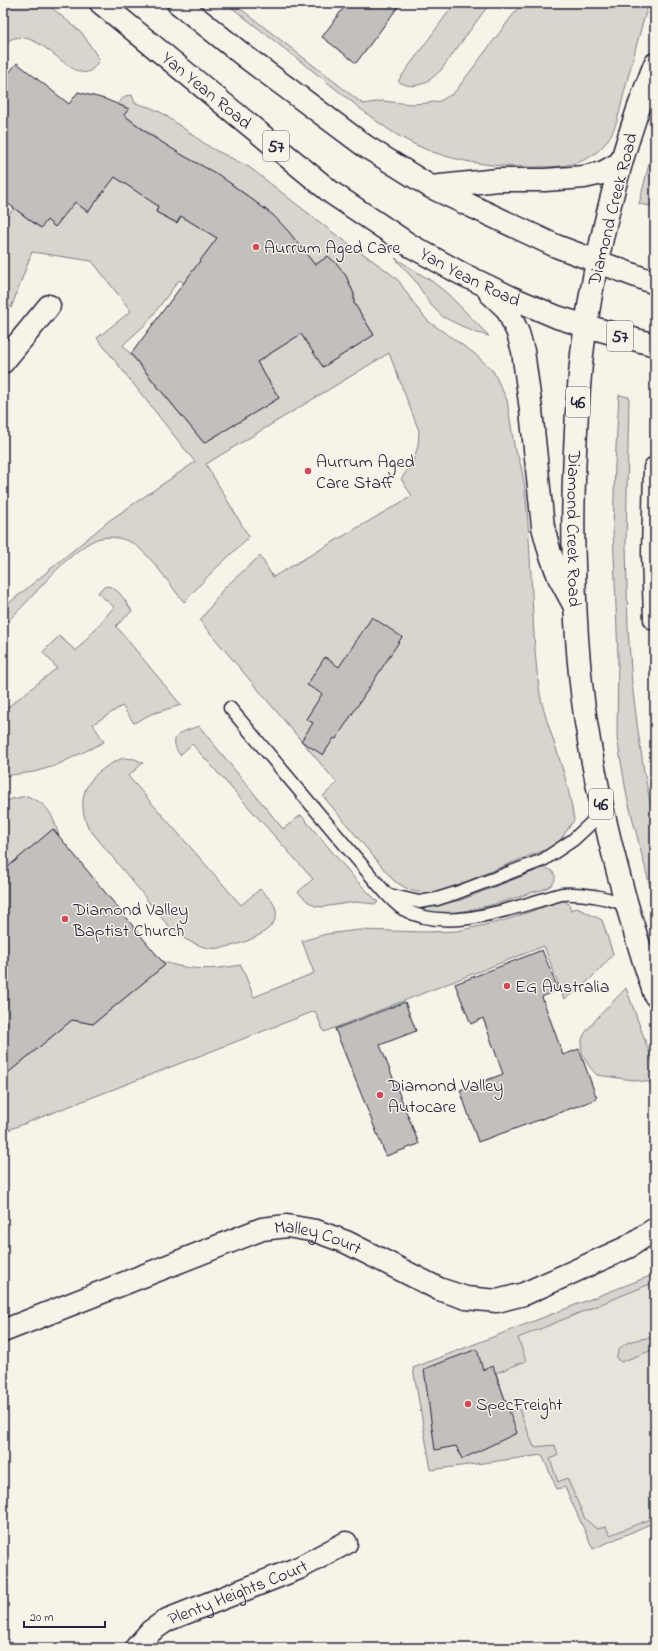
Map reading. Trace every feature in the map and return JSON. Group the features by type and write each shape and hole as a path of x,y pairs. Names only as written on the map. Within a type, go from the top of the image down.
{"main road":[{"name":"Yan Yean Road","path":"101,3 332,193 411,246 462,274 557,317 655,345"},
{"path":"178,3 247,58 365,146 431,187 556,246 655,283"},
{"name":"Diamond Creek Road","path":"655,64 620,163 598,261 586,326 580,379 573,477 575,607 582,691 588,739 603,812 627,905 655,995"},
{"path":"431,187 498,180 545,180 584,177 602,173 620,163"},
{"path":"462,274 497,298 514,320 523,351 533,424 543,527 554,565 575,607"},
{"path":"3,362 49,306"},
{"path":"655,468 653,539 655,619"},
{"name":"Malley Court","path":"3,1331 262,1229 287,1226 316,1231 346,1242 439,1289 466,1298 498,1301 524,1294 628,1247 655,1229"},
{"name":"Malley Court","path":"628,1247 655,1241"},
{"name":"Plenty Heights Court","path":"136,1648 151,1631 168,1620 299,1568 346,1543"}],"lane":[{"path":"230,708 386,894 403,909 437,920 462,919 500,912 562,894 594,895 627,905"},
{"path":"386,894 419,902 456,894 542,860 573,840 603,812"}],"shaded area":[{"path":"3,3 46,3 82,33 99,59 91,71 81,72 70,67 45,48 31,40 17,38 3,44"},
{"path":"226,3 233,3 363,104 382,101 412,104 440,101 454,93 522,3 649,3 618,118 607,141 592,156 583,160 565,165 534,167 492,165 465,161 438,154 413,144 368,115"},
{"path":"455,3 490,3 441,70 426,82 415,86 410,86 398,81"},
{"path":"132,95 135,103 162,113 211,148 249,167 331,231 386,270 398,280 417,308 428,321 475,354 493,371 507,400 515,451 519,458 522,470 529,535 535,644 540,694 565,778 574,820 559,842 551,848 501,867 448,890 428,893 405,888 393,880 323,796 337,783 200,621 224,588 260,556 273,577 412,496 401,479 412,464 418,446 419,431 389,353 206,464 249,537 209,575 184,602 156,566 137,546 133,543 118,538 107,537 97,539 76,552 3,625 3,608 110,520 195,462 97,338 131,311 92,261 32,252 11,308 3,301 3,222 14,208 40,228 47,220 55,227 75,202 88,212 115,177 158,206 156,212 176,223 181,216 217,238 184,283 179,280 147,323 123,345 204,443 279,398 257,362 301,334 323,367 374,335 354,303 354,294 346,276 333,261 327,257 315,265 297,243 260,205 224,179 167,146 124,115 129,109 118,104 125,96"},
{"path":"655,140 655,190 651,206 639,204"},
{"path":"395,258 433,282 449,295 489,336 474,332 443,317 430,304 416,282"},
{"path":"619,395 629,397 626,544 628,629 632,684 638,731 655,827 655,906 627,797 617,738 618,656 613,529"},
{"path":"107,586 118,592 132,611 116,626 181,705 151,714 134,723 122,706 93,724 104,742 55,766 34,772 3,776 3,711 57,668 43,652 59,636 76,651 114,607 98,593 102,588"},
{"path":"199,726 283,829 301,815 356,880 378,902 376,904 355,902 322,907 315,906 307,901 298,892 313,879 192,744 180,755 176,748 175,739 178,735 187,730"},
{"path":"123,758 135,759 143,763 128,776 241,905 260,889 270,898 276,910 275,919 270,927 251,940 227,947 208,948 183,938 162,918 88,827 84,815 84,793 88,784 102,769"},
{"path":"27,796 40,803 49,812 55,822 59,836 53,830 3,871 3,802"},
{"path":"543,868 547,868 553,872 555,880 548,887 543,889 491,905 458,912 430,913 422,909 423,907 461,900"},
{"path":"563,900 569,904 571,910 577,908 602,920 613,954 590,979 578,990 564,999 544,946 324,1032 315,1011 3,1132 3,1077 72,1020 93,1024 165,965 161,961 182,967 201,969 241,965 254,997 314,973 302,941 326,934 359,930 424,932 457,931 503,921"},
{"path":"626,988 655,1068 655,1083 597,1075 587,1063 582,1053 582,1042 586,1032 596,1019"},
{"path":"655,1274 655,1522 593,1549 565,1487 557,1489 542,1455 431,1470 413,1368"},
{"path":"655,1274 655,1282 518,1338 526,1361 496,1373 509,1412 519,1409 534,1447 555,1445 558,1455 550,1459 558,1482 567,1478 585,1519 597,1529 606,1527 610,1535 655,1517 655,1522 593,1549 565,1487 557,1489 542,1455 431,1470 413,1368"},
{"path":"655,1337 655,1349 621,1362 617,1359 618,1353 625,1344"}],"building":[{"path":"347,3 401,3 356,63 322,37"},
{"name":"Aurrum Aged Care","path":"17,63 69,104 78,92 105,99 129,109 124,115 150,135 219,175 273,215 289,232 315,265 328,256 338,265 346,276 354,294 354,303 374,335 323,367 301,334 257,362 279,398 204,443 131,354 217,238 181,216 177,223 156,212 158,206 115,177 88,212 75,202 55,227 47,220 41,228 3,200 3,80"},
{"path":"372,617 402,637 336,739 334,738 323,755 301,741 313,723 306,719 322,694 307,685 325,657 339,667"},
{"name":"Diamond Valley Baptist Church","path":"53,829 165,965 93,1024 72,1020 3,1077 3,871"},
{"path":"542,950 558,989 542,997 563,1055 579,1049 597,1099 478,1142 460,1090 503,1074 483,1018 471,1024 455,984"},
{"name":"Diamond Valley Autocare","path":"405,1002 416,1031 380,1045 419,1144 386,1156 335,1029"},
{"path":"477,1349 483,1370 493,1366 517,1433 462,1459 456,1446 435,1450 424,1369"}],"place":[{"name":"Aurrum Aged Care","path":"256,247"},
{"name":"Aurrum Aged Care Staff","path":"308,471"},
{"name":"Diamond Valley Baptist Church","path":"65,919"},
{"name":"EG Australia","path":"507,986"},
{"name":"Diamond Valley Autocare","path":"380,1095"},
{"name":"SpecFreight","path":"468,1404"}]}
